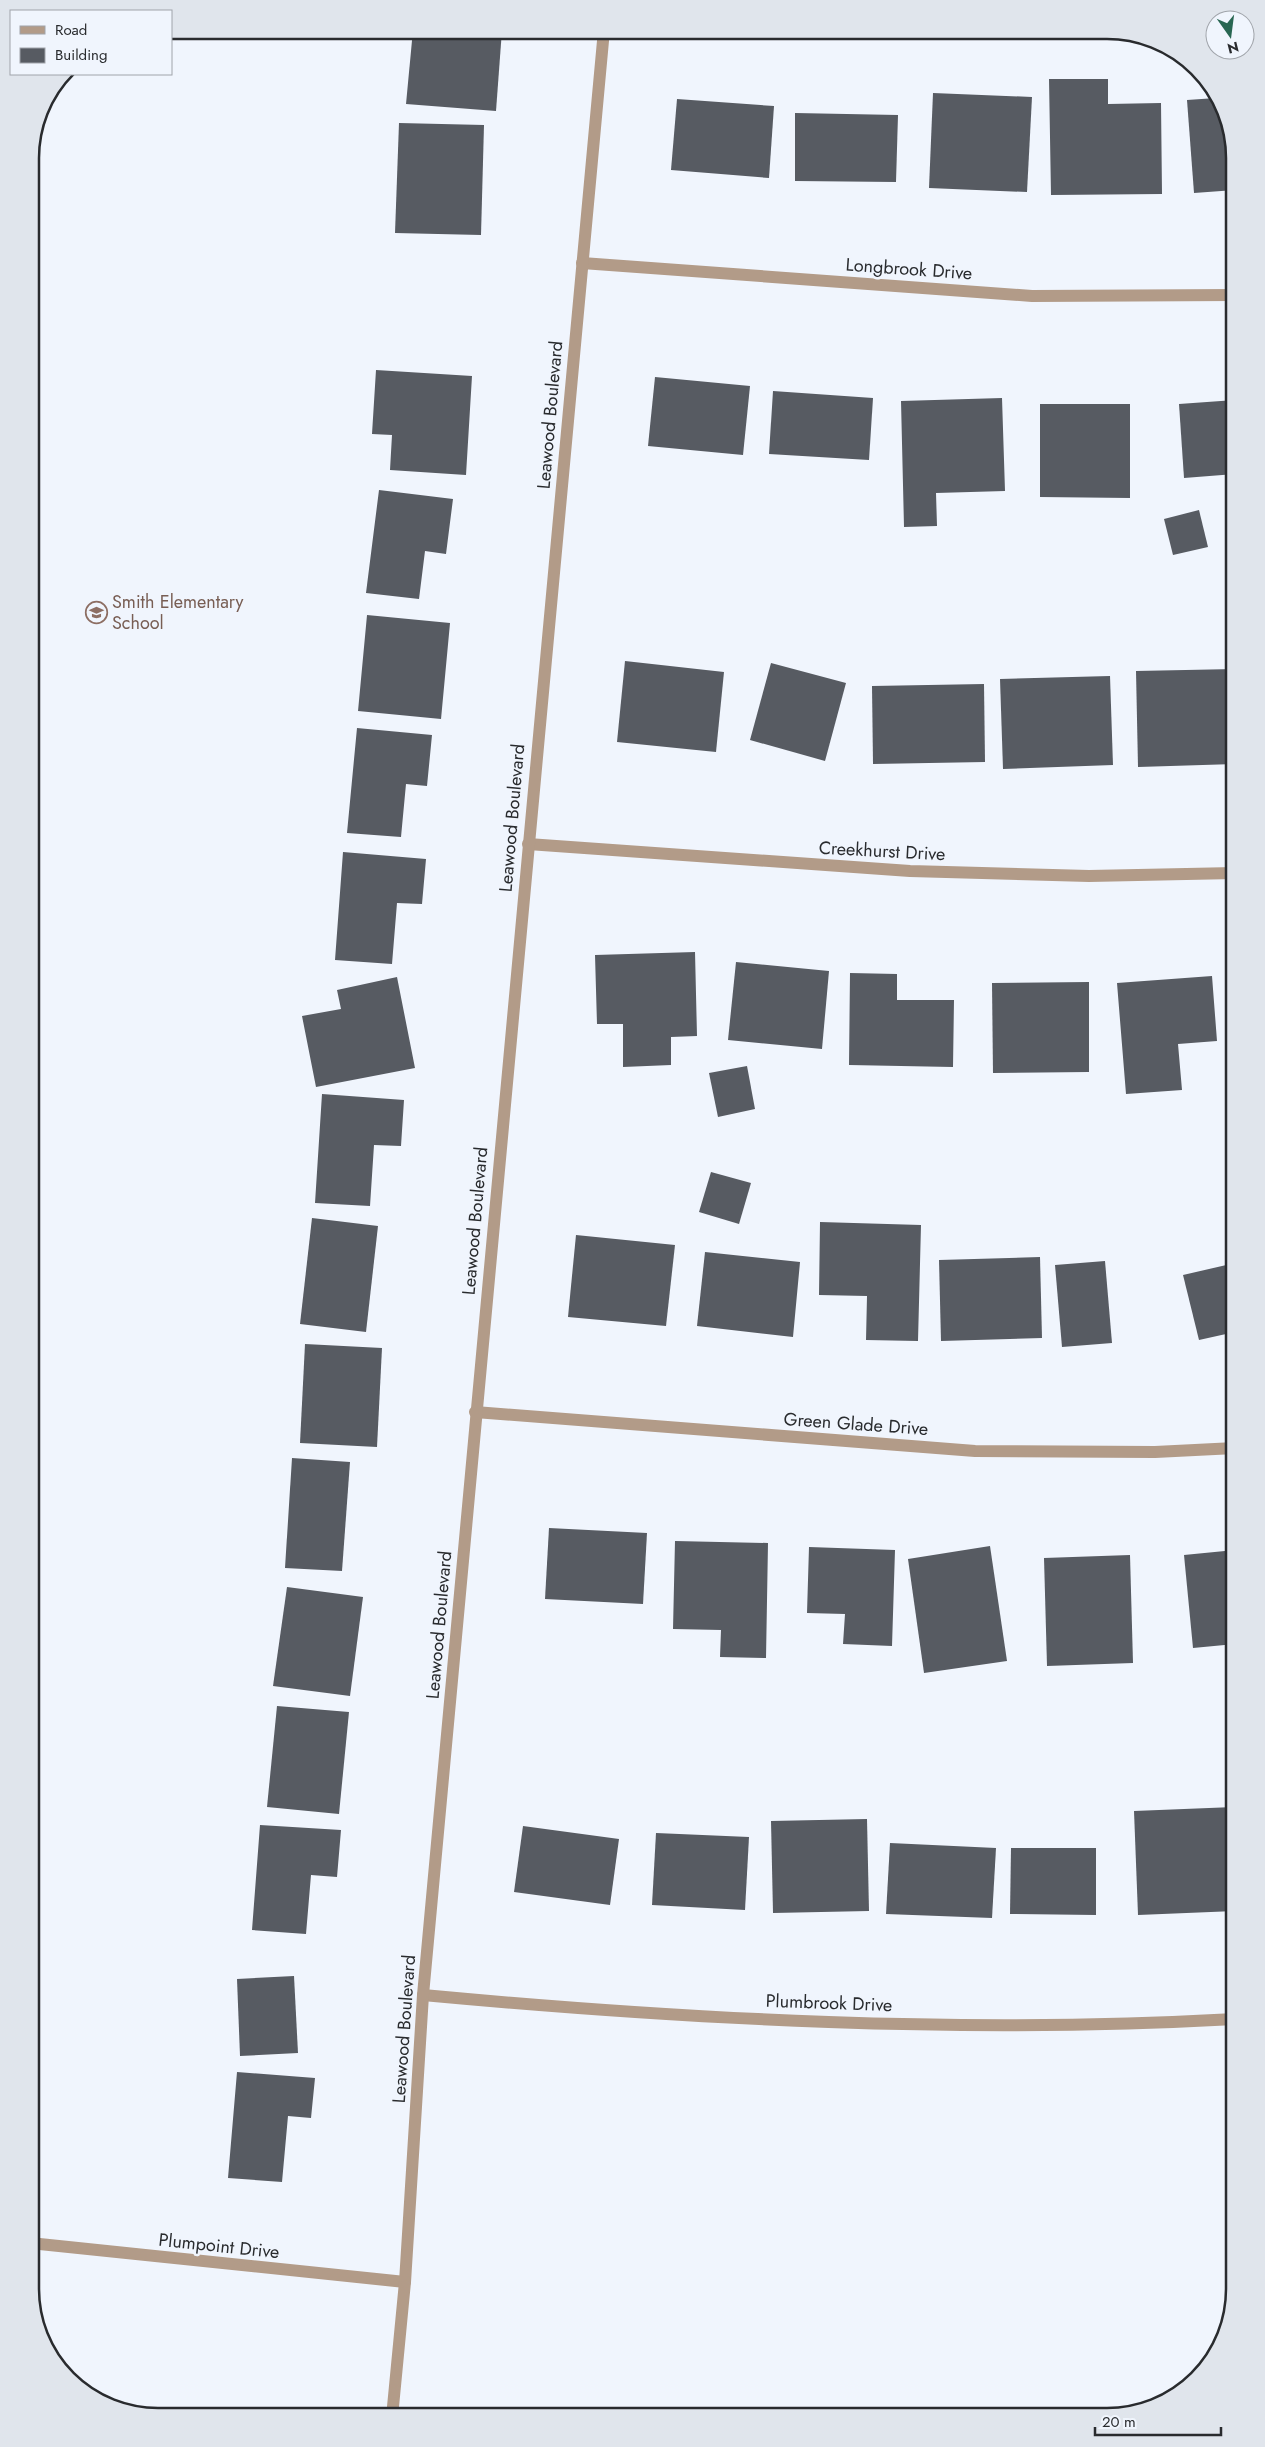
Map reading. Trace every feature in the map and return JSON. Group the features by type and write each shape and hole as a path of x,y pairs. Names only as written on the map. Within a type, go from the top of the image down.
{"street":[{"name":"Leawood Boulevard","path":"393,2408 404,2282 423,1995 475,1412 603,39"},
{"name":"Longbrook Drive","path":"582,263 1032,296 1226,295"},
{"name":"Creekhurst Drive","path":"528,844 910,871 1089,876 1226,872"},
{"name":"Green Glade Drive","path":"475,1412 975,1451 1155,1452 1226,1448"},
{"name":"Plumbrook Drive","path":"423,1995 713,2017 854,2022 1132,2025 1226,2020"},
{"name":"Plumpoint Drive","path":"39,2245 404,2282"}],"building":[{"path":"412,39 501,39 496,111 406,104"},
{"path":"1049,79 1108,79 1108,104 1161,103 1162,194 1051,195"},
{"path":"933,93 1032,97 1027,192 929,188"},
{"path":"1210,98 1217,112 1224,134 1226,150 1226,191 1194,193 1187,100"},
{"path":"677,99 774,106 769,178 671,170"},
{"path":"795,113 898,115 896,182 795,181"},
{"path":"399,123 484,125 481,235 395,233"},
{"path":"376,370 472,376 466,475 390,470 392,435 372,434"},
{"path":"655,377 750,386 743,455 648,446"},
{"path":"773,391 873,398 869,460 769,454"},
{"path":"1002,398 1005,491 936,493 937,526 904,527 901,401"},
{"path":"1226,401 1226,475 1184,478 1179,404"},
{"path":"1040,404 1130,404 1130,498 1040,497"},
{"path":"379,490 453,499 446,554 425,551 419,599 366,593"},
{"path":"1199,510 1208,547 1173,555 1164,519"},
{"path":"367,615 450,623 441,719 358,711"},
{"path":"625,661 724,672 716,752 617,742"},
{"path":"771,663 846,683 825,761 750,740"},
{"path":"1226,669 1226,764 1138,767 1136,671"},
{"path":"1110,676 1113,765 1003,769 1000,679"},
{"path":"984,684 985,762 873,764 872,686"},
{"path":"357,728 432,735 427,786 406,784 401,837 347,833"},
{"path":"343,852 426,859 422,904 397,903 392,964 335,960"},
{"path":"695,952 697,1036 671,1037 671,1065 623,1067 623,1024 597,1024 595,955"},
{"path":"736,962 829,971 822,1049 728,1040"},
{"path":"850,973 897,974 897,1000 954,1000 953,1067 849,1065"},
{"path":"1212,976 1217,1041 1178,1044 1182,1090 1126,1094 1117,983"},
{"path":"397,977 415,1068 316,1087 302,1016 341,1009 337,990"},
{"path":"1089,982 1089,1072 993,1073 992,983"},
{"path":"747,1066 755,1109 718,1117 709,1073"},
{"path":"322,1094 404,1100 401,1146 374,1145 370,1206 315,1203"},
{"path":"711,1172 751,1183 739,1224 699,1212"},
{"path":"312,1218 378,1226 366,1332 300,1324"},
{"path":"820,1222 921,1225 918,1341 866,1340 867,1296 819,1295"},
{"path":"576,1235 675,1245 666,1326 568,1317"},
{"path":"705,1252 800,1262 793,1337 697,1326"},
{"path":"1040,1257 1042,1338 941,1341 939,1260"},
{"path":"1105,1261 1112,1343 1062,1347 1055,1265"},
{"path":"1226,1265 1226,1334 1199,1340 1183,1275"},
{"path":"305,1344 382,1348 377,1447 300,1443"},
{"path":"292,1458 350,1462 342,1571 285,1568"},
{"path":"549,1528 647,1533 643,1604 545,1599"},
{"path":"675,1541 768,1543 766,1658 720,1657 721,1630 673,1629"},
{"path":"990,1546 1007,1661 924,1673 908,1559"},
{"path":"809,1547 895,1550 892,1646 843,1644 845,1614 807,1613"},
{"path":"1226,1551 1226,1645 1193,1648 1184,1555"},
{"path":"1130,1555 1133,1663 1047,1666 1044,1558"},
{"path":"287,1587 363,1597 350,1696 273,1686"},
{"path":"277,1706 349,1712 339,1814 267,1807"},
{"path":"1226,1807 1226,1911 1138,1915 1134,1811"},
{"path":"867,1819 869,1911 773,1913 771,1821"},
{"path":"260,1825 341,1830 337,1877 311,1875 306,1934 252,1930"},
{"path":"523,1826 619,1839 610,1905 514,1892"},
{"path":"656,1833 749,1837 745,1910 652,1905"},
{"path":"890,1843 996,1848 992,1918 886,1914"},
{"path":"1011,1848 1096,1848 1096,1915 1010,1914"},
{"path":"294,1976 298,2053 240,2056 237,1979"},
{"path":"237,2072 315,2078 311,2118 288,2116 282,2182 228,2178"}],"place":[{"name":"Smith Elementary School","path":"96,612"}]}
